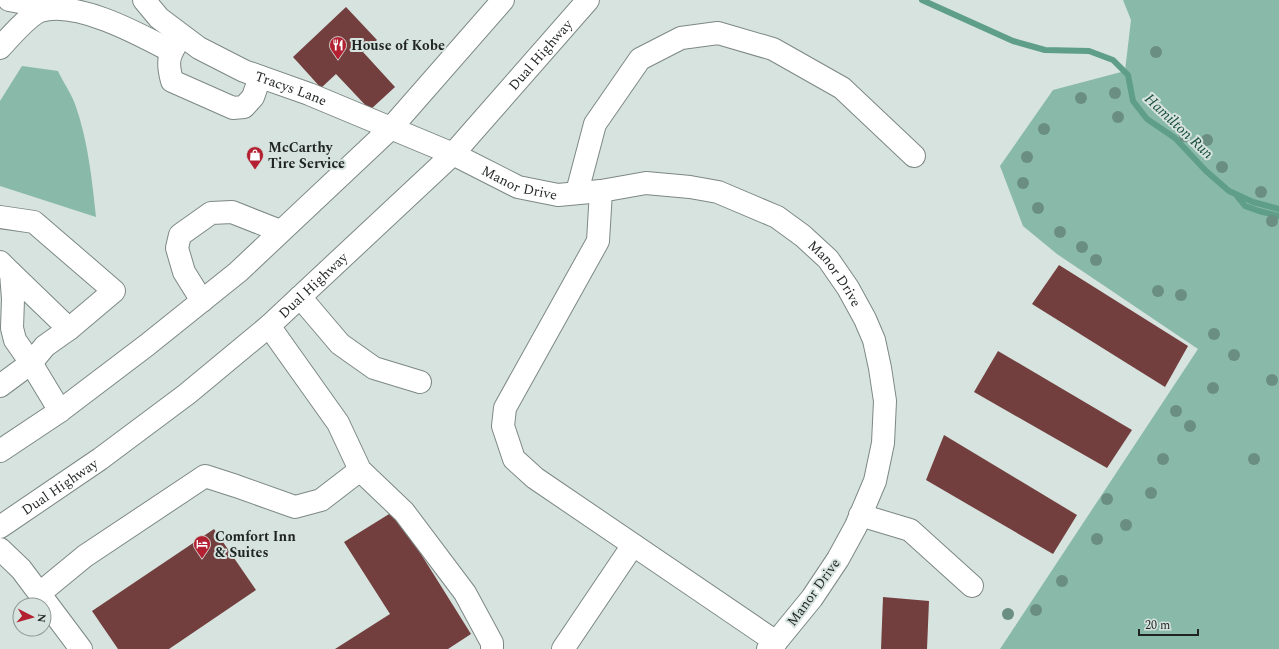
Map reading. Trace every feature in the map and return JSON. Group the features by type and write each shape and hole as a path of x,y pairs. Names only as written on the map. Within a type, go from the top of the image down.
{"main road":[{"path":"9,0 52,8 74,9 110,19 177,44 169,68 172,81 233,108 244,107 253,97 260,77"},
{"name":"Tracys Lane","path":"144,0 159,18 177,44 199,48 244,71 309,94 453,154"},
{"path":"0,451 60,411 147,345 238,272 391,128 503,0"},
{"name":"Dual Highway","path":"0,528 106,455 187,394 268,326 453,154 588,0"},
{"path":"0,48 24,23 39,11 52,8"},
{"path":"577,192 595,124 640,59 681,38 718,33 773,49 842,88 914,156"},
{"name":"Manor Drive","path":"453,154 518,187 558,195 646,183 690,187 718,192 777,217 803,236 828,259 848,288 874,340 885,401 883,443 875,481 838,559 812,598 772,646"},
{"path":"601,190 598,241 505,408 504,426 514,459 536,478 633,545 772,646"},
{"path":"202,301 184,272 177,248 180,235 211,213 232,212 280,231"},
{"path":"0,217 34,222 114,291 69,329 45,346 31,362 0,386"},
{"path":"6,268 69,329"},
{"path":"6,268 13,298 6,322 15,340 31,362 60,411"},
{"path":"300,297 340,344 374,368 420,382"},
{"path":"268,326 338,423 360,470 404,512 460,587 492,643 492,649"},
{"path":"0,466 60,411"},
{"path":"40,593 85,556 205,476 295,507 321,500 360,470"},
{"path":"860,515 910,530 972,586"},
{"path":"563,649 633,545"},
{"path":"0,549 22,569 81,649"}],"green space":[{"path":"1123,0 1279,0 1279,649 1000,649 1198,349 1057,254 1023,226 1000,166 1053,90 1125,71 1131,20"},
{"path":"22,66 58,71 75,104 86,146 96,217 0,186 0,101"}],"building":[{"path":"346,7 377,40 363,52 395,87 370,110 336,74 321,88 293,57"},
{"path":"1059,265 1188,346 1165,387 1032,304"},
{"path":"998,351 1132,430 1107,468 974,392"},
{"path":"944,435 1077,515 1053,554 926,480"},
{"path":"394,511 471,634 448,649 335,649 390,614 344,542"},
{"name":"Comfort Inn & Suites","path":"214,529 256,590 169,649 118,649 92,611"},
{"path":"883,597 929,601 927,649 881,649"}],"waterway":[{"name":"Hamilton Run","path":"922,0 1013,41 1045,50 1089,51 1113,60 1128,75 1133,101 1147,119 1175,138 1206,171 1229,191 1253,202 1279,209"},
{"path":"1237,196 1245,206 1279,216"}],"place":[{"name":"House of Kobe","path":"338,60"},
{"name":"McCarthy Tire Service","path":"255,170"},
{"name":"Comfort Inn & Suites","path":"202,559"}]}
